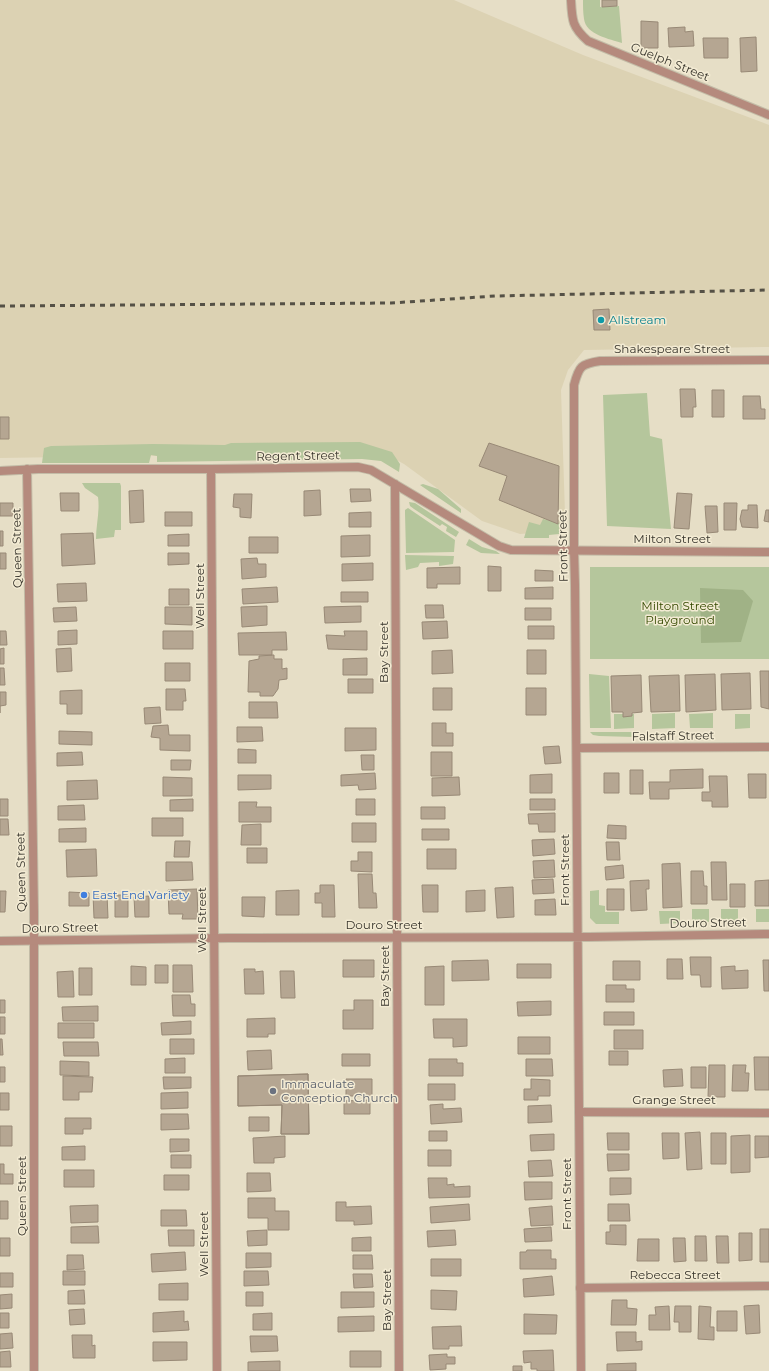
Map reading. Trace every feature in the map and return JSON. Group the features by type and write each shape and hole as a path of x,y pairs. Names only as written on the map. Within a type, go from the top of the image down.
{"street":[{"name":"Guelph Street","path":"572,0 572,19 578,33 588,41 769,115"},
{"name":"Shakespeare Street","path":"578,370 586,363 600,361 769,360"},
{"name":"Front Street","path":"578,370 574,385 574,550 581,1371"},
{"name":"Regent Street","path":"0,470 358,467 371,470 499,546 511,550 574,550"},
{"name":"Queen Street","path":"27,469 34,941 34,1371"},
{"name":"Well Street","path":"211,469 217,1371"},
{"name":"Bay Street","path":"395,484 399,1371"},
{"name":"Milton Street","path":"574,550 769,552"},
{"name":"Falstaff Street","path":"576,748 769,747"},
{"name":"Douro Street","path":"0,941 214,938 578,937 769,934"},
{"name":"Grange Street","path":"579,1112 769,1113"},
{"name":"Rebecca Street","path":"580,1288 769,1286"}],"shaded area":[{"path":"0,0 454,0 583,55 769,125 769,347 584,350 568,370 561,390 565,514 560,531 520,534 482,521 404,464 382,452 0,458"}],"green space":[{"path":"583,0 600,0 600,7 619,6 622,43 599,36 589,29 584,19"},
{"path":"647,393 650,436 662,439 671,529 607,526 603,395"},
{"path":"360,442 392,452 400,464 399,472 381,461 362,459 157,462 157,456 151,455 149,463 42,463 44,448 51,446 153,444 225,445 231,443"},
{"path":"82,483 120,483 121,530 115,530 114,537 96,539 99,508 98,497 85,488"},
{"path":"423,484 438,489 461,509 461,513 420,485"},
{"path":"409,502 415,503 459,532 456,537 446,531 447,527 442,524 440,526 414,509 410,506"},
{"path":"408,508 455,540 454,552 406,553 405,510"},
{"path":"543,519 564,524 563,529 559,534 549,535 549,538 524,538 529,522 540,525"},
{"path":"469,539 482,547 496,551 500,554 481,553 466,545"},
{"path":"405,555 454,556 453,564 439,566 439,562 420,563 418,567 406,570"},
{"name":"Milton Street Playground","path":"590,567 769,567 769,659 590,659"},
{"path":"700,588 743,590 753,601 741,642 701,643"},
{"path":"589,674 609,676 611,728 590,728"},
{"path":"675,713 675,728 652,729 652,714"},
{"path":"713,713 713,728 690,728 689,714"},
{"path":"614,714 634,714 634,728 614,729"},
{"path":"735,714 750,714 750,728 735,729"},
{"path":"590,732 637,732 634,737 599,736 593,735"},
{"path":"599,890 599,905 605,906 605,912 619,912 619,924 596,924 590,918 590,891"},
{"path":"692,909 709,909 709,922 692,922"},
{"path":"721,909 738,909 738,922 721,922"},
{"path":"756,909 769,909 769,922 756,922"},
{"path":"659,911 680,911 680,923 660,924"}],"building":[{"path":"602,0 617,0 617,6 602,7"},
{"path":"641,21 658,22 658,48 641,48"},
{"path":"685,27 685,32 693,31 694,46 669,47 668,28"},
{"path":"756,37 757,71 741,72 740,38"},
{"path":"703,38 728,38 728,58 704,58"},
{"name":"Allstream","path":"609,309 610,330 594,330 593,310"},
{"path":"680,389 695,389 696,407 693,407 693,417 681,417"},
{"path":"712,390 724,390 724,417 712,417"},
{"path":"743,396 760,396 761,409 765,409 765,419 743,419"},
{"path":"0,417 9,417 9,439 0,439"},
{"path":"489,443 559,466 558,524 499,500 507,476 479,466"},
{"path":"350,489 370,489 371,501 351,502"},
{"path":"143,490 144,522 130,523 129,491"},
{"path":"320,490 321,515 304,516 304,491"},
{"path":"60,493 79,493 79,511 61,511"},
{"path":"677,493 692,494 689,529 674,528"},
{"path":"234,494 252,494 251,518 240,517 240,508 233,507"},
{"path":"0,503 13,503 13,516 0,516"},
{"path":"724,503 737,503 736,530 724,530"},
{"path":"748,505 757,505 758,528 742,527 740,519 742,510 748,510"},
{"path":"705,506 717,506 718,532 707,533"},
{"path":"766,510 769,510 769,522 764,521"},
{"path":"165,512 192,512 192,526 165,526"},
{"path":"371,512 371,527 349,527 349,513"},
{"path":"0,531 3,531 3,546 0,546"},
{"path":"93,533 95,564 62,566 61,534"},
{"path":"189,534 189,546 168,546 168,535"},
{"path":"370,535 370,556 341,557 341,536"},
{"path":"249,537 278,537 278,553 249,553"},
{"path":"0,553 6,553 6,569 0,569"},
{"path":"168,553 189,553 189,564 168,565"},
{"path":"257,558 258,564 266,564 266,577 242,579 241,559"},
{"path":"373,563 373,580 342,581 342,564"},
{"path":"488,566 501,567 501,591 488,591"},
{"path":"460,567 460,584 437,584 437,588 427,588 427,568"},
{"path":"535,570 553,571 553,581 535,581"},
{"path":"86,583 87,601 58,602 57,584"},
{"path":"277,587 278,602 243,604 242,589"},
{"path":"553,587 553,599 525,599 525,588"},
{"path":"169,589 189,589 189,605 169,605"},
{"path":"341,592 368,592 368,602 341,602"},
{"path":"425,605 443,605 444,618 426,618"},
{"path":"267,606 267,625 242,627 241,607"},
{"path":"361,606 361,622 325,623 324,607"},
{"path":"76,607 77,621 54,622 53,608"},
{"path":"165,607 192,607 192,625 165,624"},
{"path":"525,608 551,608 551,620 525,620"},
{"path":"447,621 448,638 423,639 422,622"},
{"path":"528,626 554,626 554,639 528,639"},
{"path":"77,630 77,644 58,645 58,631"},
{"path":"0,631 6,631 7,645 0,645"},
{"path":"163,631 193,631 193,649 163,649"},
{"path":"344,631 367,631 367,650 328,649 326,635 345,636"},
{"path":"286,632 287,650 272,650 272,655 239,655 238,633"},
{"path":"4,648 4,664 0,664 0,649"},
{"path":"71,648 72,671 57,672 56,649"},
{"path":"452,650 453,673 432,674 432,651"},
{"path":"527,650 546,650 546,674 527,674"},
{"path":"274,655 274,659 282,659 282,669 287,668 287,679 279,680 278,689 273,696 260,696 260,692 248,692 249,661 259,659 259,656"},
{"path":"367,658 367,675 343,675 343,659"},
{"path":"165,663 190,663 190,681 165,681"},
{"path":"0,668 4,668 5,685 0,685"},
{"path":"760,671 769,671 769,709 761,707"},
{"path":"750,673 751,709 722,710 721,674"},
{"path":"715,674 716,710 686,712 685,675"},
{"path":"641,675 642,712 632,713 632,716 623,717 623,712 612,712 611,676"},
{"path":"679,675 680,711 651,712 649,676"},
{"path":"348,679 373,679 373,693 348,693"},
{"path":"433,688 452,688 452,710 433,710"},
{"path":"526,688 546,688 546,715 526,715"},
{"path":"166,689 185,689 186,701 183,701 183,710 166,710"},
{"path":"82,690 82,714 67,714 67,704 60,704 60,691"},
{"path":"0,692 6,692 6,705 0,706"},
{"path":"249,702 277,702 278,718 249,718"},
{"path":"160,707 161,723 145,724 144,708"},
{"path":"432,723 446,723 446,733 453,733 453,746 432,746"},
{"path":"168,725 169,735 190,735 190,751 160,750 160,738 151,737 153,726"},
{"path":"237,727 262,727 263,741 237,742"},
{"path":"345,728 376,728 376,750 345,751"},
{"path":"59,731 92,732 92,745 59,744"},
{"path":"559,746 561,763 545,764 543,747"},
{"path":"238,749 256,750 256,763 238,763"},
{"path":"82,752 83,765 57,766 57,753"},
{"path":"431,752 452,752 452,776 431,776"},
{"path":"361,755 374,755 374,770 362,770"},
{"path":"171,760 191,760 190,770 171,770"},
{"path":"703,769 703,788 669,789 669,799 650,799 649,782 670,782 670,770"},
{"path":"630,770 643,770 643,794 630,794"},
{"path":"375,773 376,789 359,790 358,785 341,786 341,775"},
{"path":"604,773 619,773 619,793 604,793"},
{"path":"552,774 552,793 530,793 530,775"},
{"path":"748,774 766,774 766,798 749,798"},
{"path":"238,775 271,775 271,789 238,790"},
{"path":"709,776 727,776 728,807 712,807 712,801 702,801 702,792 710,792"},
{"path":"163,777 192,778 192,796 163,796"},
{"path":"459,777 460,795 432,796 432,778"},
{"path":"97,780 98,799 67,800 67,781"},
{"path":"0,799 8,799 8,816 0,816"},
{"path":"193,799 193,811 170,811 170,800"},
{"path":"356,799 375,799 375,815 356,815"},
{"path":"530,799 555,799 555,810 530,810"},
{"path":"239,802 257,802 256,807 271,807 271,822 239,822"},
{"path":"84,805 85,820 58,820 58,806"},
{"path":"421,807 445,807 445,819 421,819"},
{"path":"555,813 555,832 539,832 538,824 529,824 528,814"},
{"path":"152,818 183,818 183,836 152,836"},
{"path":"0,819 8,819 9,835 0,835"},
{"path":"352,823 376,823 376,842 352,842"},
{"path":"261,824 261,845 241,845 242,825"},
{"path":"608,825 626,826 626,839 607,838"},
{"path":"86,828 86,842 59,842 59,829"},
{"path":"422,829 449,829 449,840 422,840"},
{"path":"554,839 555,854 533,856 532,840"},
{"path":"175,841 190,841 189,857 174,857"},
{"path":"606,842 619,842 620,860 607,860"},
{"path":"247,848 267,848 267,863 247,863"},
{"path":"96,849 97,876 67,877 66,850"},
{"path":"427,849 456,849 456,869 427,869"},
{"path":"358,852 372,852 372,872 351,871 351,861 358,861"},
{"path":"554,860 555,877 534,878 533,861"},
{"path":"166,862 192,862 193,880 166,881"},
{"path":"711,862 726,862 727,900 712,900"},
{"path":"680,863 682,907 663,908 662,864"},
{"path":"623,865 624,878 606,880 605,867"},
{"path":"691,871 703,871 704,886 707,886 707,904 691,904"},
{"path":"358,874 372,874 373,893 376,893 377,908 359,908"},
{"path":"553,879 554,893 533,894 532,880"},
{"path":"649,880 649,889 646,889 647,910 631,911 630,881"},
{"path":"769,880 769,906 755,906 755,881"},
{"path":"730,884 745,884 745,907 730,907"},
{"path":"320,885 334,885 335,917 322,917 322,903 315,903 315,893 320,893"},
{"path":"422,885 438,885 438,912 423,912"},
{"path":"513,887 514,917 497,918 495,888"},
{"path":"197,889 198,919 182,919 183,914 169,914 168,890"},
{"path":"607,889 624,889 624,910 607,910"},
{"path":"299,890 299,915 276,915 276,891"},
{"path":"485,890 485,911 466,912 466,891"},
{"path":"0,891 6,891 5,912 0,912"},
{"path":"69,892 89,893 89,906 69,906"},
{"path":"93,894 107,894 108,918 94,918"},
{"path":"115,895 128,895 128,917 115,917"},
{"path":"149,896 149,917 135,917 134,897"},
{"path":"242,897 265,897 264,917 242,916"},
{"path":"555,899 556,915 535,915 535,900"},
{"path":"690,957 711,957 711,987 701,987 700,975 691,975"},
{"path":"667,959 682,959 683,979 667,979"},
{"path":"343,960 374,960 374,977 343,977"},
{"path":"488,960 489,980 452,981 452,961"},
{"path":"763,960 769,960 769,991 764,991"},
{"path":"613,961 640,961 640,980 613,980"},
{"path":"517,964 551,964 551,978 517,978"},
{"path":"155,965 168,965 168,983 155,983"},
{"path":"173,965 192,965 193,992 173,992"},
{"path":"131,966 146,967 146,985 131,985"},
{"path":"444,966 444,1005 425,1005 425,967"},
{"path":"735,966 735,971 748,970 748,988 722,989 721,967"},
{"path":"79,968 92,968 92,995 79,995"},
{"path":"244,969 255,969 255,972 263,971 264,994 245,994"},
{"path":"73,971 74,997 58,997 57,972"},
{"path":"280,971 294,971 295,998 281,998"},
{"path":"606,985 626,985 626,989 634,989 634,1002 606,1002"},
{"path":"172,995 190,995 191,1004 195,1004 195,1016 173,1016"},
{"path":"0,1000 5,1000 5,1013 0,1013"},
{"path":"354,1000 373,1000 373,1029 343,1029 343,1010 354,1010"},
{"path":"551,1001 551,1015 518,1016 517,1002"},
{"path":"98,1006 98,1021 63,1021 62,1007"},
{"path":"604,1012 634,1012 634,1025 604,1025"},
{"path":"0,1017 5,1017 5,1034 0,1034"},
{"path":"275,1018 275,1034 268,1034 268,1037 247,1037 247,1019"},
{"path":"433,1019 467,1019 467,1046 453,1047 453,1038 434,1038"},
{"path":"191,1021 191,1034 162,1035 161,1023"},
{"path":"58,1023 94,1023 94,1038 58,1038"},
{"path":"614,1030 643,1030 643,1049 614,1049"},
{"path":"518,1037 550,1037 550,1054 518,1054"},
{"path":"0,1039 2,1039 3,1055 0,1055"},
{"path":"170,1039 194,1039 194,1054 170,1054"},
{"path":"63,1042 98,1042 99,1056 64,1056"},
{"path":"271,1050 272,1069 248,1070 247,1051"},
{"path":"609,1051 628,1051 628,1065 609,1065"},
{"path":"342,1054 370,1054 370,1066 342,1066"},
{"path":"754,1057 769,1057 769,1090 755,1090"},
{"path":"185,1058 185,1073 165,1073 165,1059"},
{"path":"429,1059 457,1059 457,1063 463,1063 463,1076 429,1076"},
{"path":"526,1059 552,1059 553,1076 526,1076"},
{"path":"60,1061 89,1062 89,1076 60,1075"},
{"path":"709,1065 725,1065 725,1097 708,1097"},
{"path":"733,1065 746,1065 745,1073 749,1073 748,1091 732,1091"},
{"path":"0,1067 5,1067 5,1082 0,1082"},
{"path":"691,1067 706,1067 706,1088 691,1088"},
{"path":"682,1069 683,1086 664,1087 663,1070"},
{"name":"Immaculate Conception Church","path":"308,1074 309,1134 281,1134 282,1105 238,1106 238,1076"},
{"name":"Immaculate Conception Church","path":"308,1074 309,1134 281,1134 282,1105 238,1106 238,1076"},
{"path":"63,1076 93,1077 92,1092 79,1092 79,1100 63,1100"},
{"path":"163,1077 191,1077 191,1088 164,1089"},
{"path":"346,1079 372,1079 372,1096 346,1096"},
{"path":"531,1079 550,1080 550,1096 538,1096 538,1100 524,1100 524,1089 531,1089"},
{"path":"428,1084 455,1084 455,1100 428,1100"},
{"path":"188,1092 188,1108 161,1109 161,1093"},
{"path":"0,1093 9,1093 9,1110 0,1110"},
{"path":"370,1100 370,1114 344,1114 344,1101"},
{"path":"443,1104 443,1109 461,1108 462,1122 431,1124 430,1105"},
{"path":"551,1105 552,1122 528,1123 528,1106"},
{"path":"161,1114 188,1114 189,1129 161,1130"},
{"path":"249,1117 269,1117 269,1131 249,1131"},
{"path":"65,1118 91,1118 91,1129 83,1129 83,1134 65,1134"},
{"path":"0,1126 12,1126 12,1146 0,1146"},
{"path":"429,1131 447,1131 447,1141 429,1141"},
{"path":"700,1132 702,1169 687,1170 685,1133"},
{"path":"607,1133 629,1133 629,1150 608,1150"},
{"path":"662,1133 679,1133 679,1158 663,1159"},
{"path":"711,1133 726,1133 726,1164 711,1164"},
{"path":"554,1134 554,1150 531,1151 530,1135"},
{"path":"750,1135 750,1172 731,1173 731,1136"},
{"path":"285,1136 285,1157 274,1158 274,1163 254,1163 253,1138"},
{"path":"755,1136 769,1136 769,1157 755,1158"},
{"path":"170,1139 189,1139 189,1151 170,1152"},
{"path":"85,1146 85,1160 62,1160 62,1147"},
{"path":"428,1150 451,1150 451,1166 428,1166"},
{"path":"607,1154 629,1154 629,1170 608,1171"},
{"path":"171,1155 191,1155 191,1168 171,1168"},
{"path":"551,1160 553,1176 529,1177 528,1161"},
{"path":"0,1164 4,1164 4,1174 13,1174 13,1184 0,1184"},
{"path":"64,1170 94,1170 94,1187 64,1187"},
{"path":"247,1173 270,1173 271,1191 247,1192"},
{"path":"164,1175 189,1175 189,1190 164,1190"},
{"path":"428,1178 447,1178 447,1185 454,1184 454,1187 470,1186 470,1197 429,1198"},
{"path":"610,1178 631,1178 631,1194 610,1195"},
{"path":"524,1182 552,1182 552,1199 525,1200"},
{"path":"248,1198 275,1198 275,1211 289,1211 289,1230 268,1230 268,1218 248,1218"},
{"path":"0,1201 8,1201 8,1219 0,1219"},
{"path":"336,1202 346,1202 346,1207 371,1206 372,1224 354,1225 354,1221 336,1221"},
{"path":"469,1204 470,1220 431,1223 430,1207"},
{"path":"608,1204 629,1204 630,1221 608,1221"},
{"path":"98,1205 98,1222 71,1223 70,1206"},
{"path":"552,1206 553,1225 531,1226 529,1208"},
{"path":"161,1210 186,1210 187,1226 161,1226"},
{"path":"610,1225 626,1225 626,1245 606,1244 606,1232 610,1232"},
{"path":"98,1226 99,1243 71,1243 71,1227"},
{"path":"551,1227 552,1241 525,1242 524,1229"},
{"path":"760,1229 769,1229 769,1262 760,1262"},
{"path":"168,1230 194,1230 194,1246 169,1246"},
{"path":"267,1230 267,1245 248,1246 247,1231"},
{"path":"455,1230 456,1245 428,1247 427,1231"},
{"path":"739,1233 752,1233 752,1260 739,1261"},
{"path":"695,1236 706,1236 707,1261 695,1261"},
{"path":"716,1236 728,1236 729,1263 717,1263"},
{"path":"371,1237 371,1251 352,1251 352,1238"},
{"path":"0,1238 10,1238 10,1256 0,1256"},
{"path":"673,1238 685,1238 686,1261 674,1262"},
{"path":"638,1239 659,1239 659,1261 637,1261"},
{"path":"527,1250 551,1250 551,1259 556,1259 556,1269 520,1269 520,1252 526,1252"},
{"path":"185,1252 186,1270 152,1272 151,1254"},
{"path":"246,1253 271,1253 271,1267 246,1268"},
{"path":"67,1255 83,1255 84,1269 67,1270"},
{"path":"353,1255 372,1255 373,1269 353,1269"},
{"path":"431,1259 461,1259 461,1276 431,1276"},
{"path":"63,1271 85,1271 85,1285 63,1285"},
{"path":"244,1271 268,1271 269,1285 244,1286"},
{"path":"0,1273 13,1273 13,1287 0,1287"},
{"path":"353,1274 372,1274 373,1287 354,1288"},
{"path":"552,1276 554,1295 524,1297 523,1279"},
{"path":"188,1283 188,1300 159,1300 159,1284"},
{"path":"84,1290 85,1304 68,1304 68,1291"},
{"path":"431,1290 457,1291 456,1310 431,1309"},
{"path":"246,1292 263,1292 263,1306 246,1306"},
{"path":"341,1292 374,1292 374,1307 341,1308"},
{"path":"12,1294 12,1308 0,1309 0,1295"},
{"path":"612,1300 627,1300 627,1308 637,1309 636,1325 611,1325"},
{"path":"759,1305 760,1333 746,1334 744,1306"},
{"path":"669,1306 670,1330 649,1330 649,1315 656,1315 655,1307"},
{"path":"675,1306 691,1306 691,1332 679,1332 679,1322 674,1322"},
{"path":"699,1306 711,1307 710,1327 714,1327 714,1340 698,1339"},
{"path":"84,1309 85,1324 70,1325 69,1310"},
{"path":"184,1311 184,1322 188,1321 189,1330 153,1332 153,1313"},
{"path":"717,1311 737,1311 737,1331 717,1331"},
{"path":"0,1313 9,1313 9,1328 0,1328"},
{"path":"272,1313 272,1330 253,1330 253,1314"},
{"path":"524,1314 557,1315 556,1334 524,1334"},
{"path":"374,1316 374,1331 338,1332 338,1317"},
{"path":"461,1326 462,1346 449,1346 449,1349 433,1349 432,1327"},
{"path":"616,1332 636,1332 636,1342 642,1341 642,1350 617,1351"},
{"path":"12,1333 13,1348 0,1349 0,1334"},
{"path":"72,1335 92,1335 92,1346 95,1345 95,1358 73,1358"},
{"path":"250,1336 277,1336 278,1351 251,1352"},
{"path":"153,1342 187,1342 187,1360 153,1361"},
{"path":"553,1350 554,1371 537,1371 537,1369 531,1369 531,1362 524,1363 523,1351"},
{"path":"10,1351 11,1367 0,1367 0,1352"},
{"path":"350,1351 381,1351 381,1367 350,1367"},
{"path":"447,1354 447,1357 455,1357 455,1364 446,1364 446,1369 430,1370 429,1355"},
{"path":"280,1361 280,1371 248,1371 248,1362"},
{"path":"636,1363 636,1371 607,1371 607,1364"},
{"path":"513,1366 522,1366 522,1371 513,1371"}],"railway":[{"path":"0,306 391,303 495,296 769,290"}],"place":[{"name":"Allstream","path":"601,320"},
{"name":"East End Variety","path":"84,895"},
{"name":"Immaculate Conception Church","path":"273,1091"}]}
